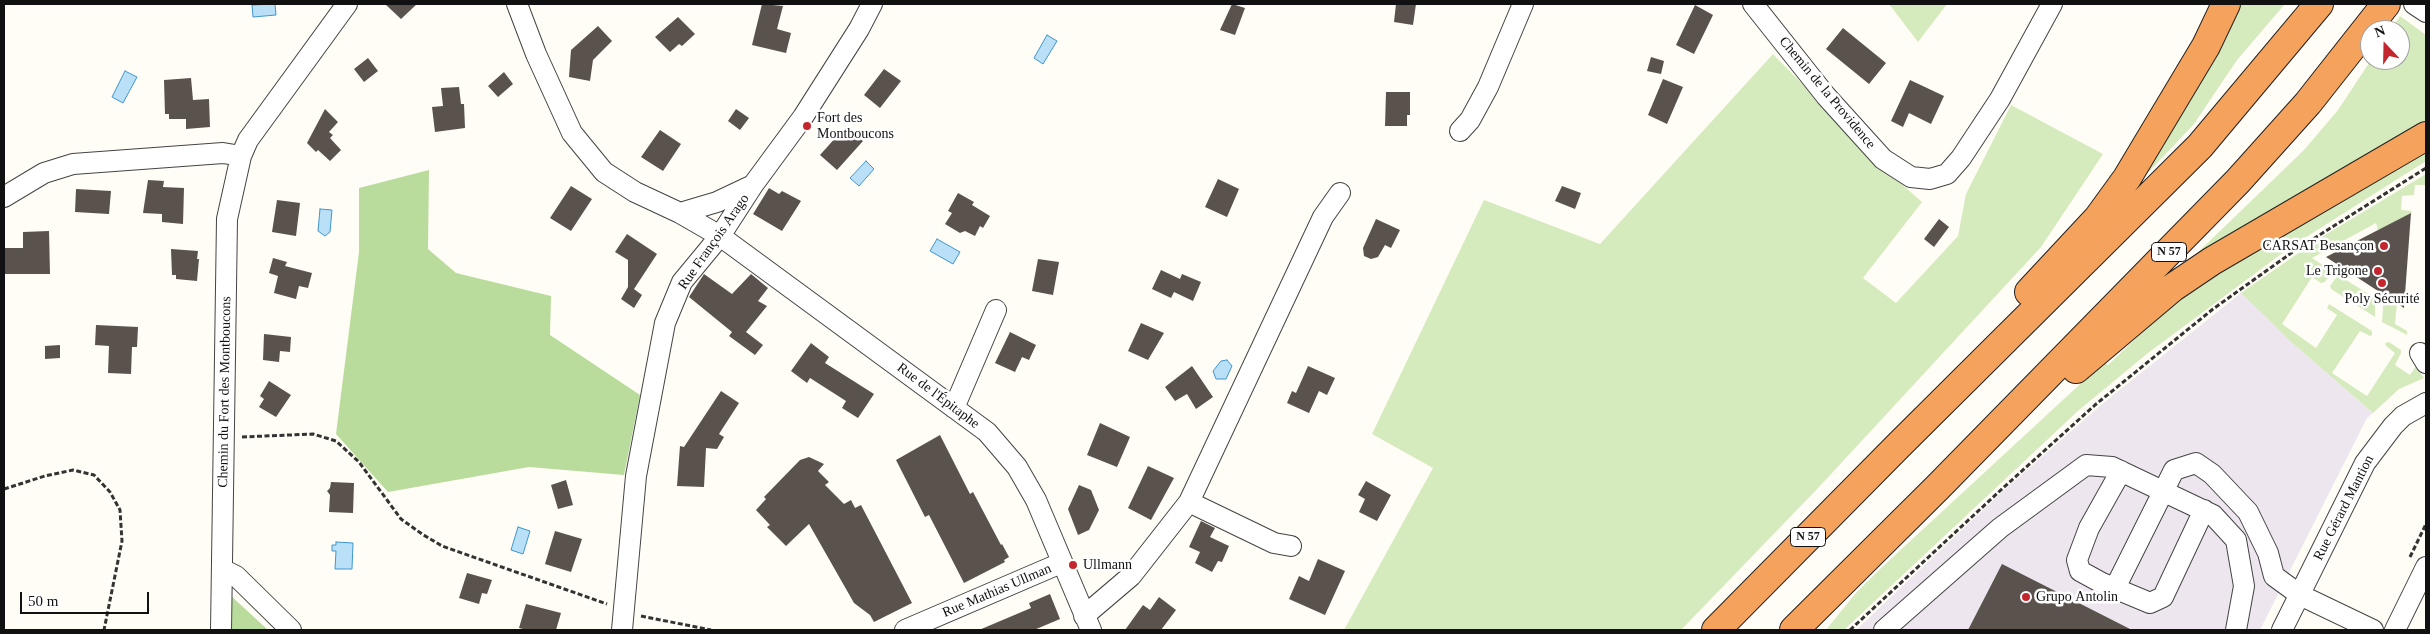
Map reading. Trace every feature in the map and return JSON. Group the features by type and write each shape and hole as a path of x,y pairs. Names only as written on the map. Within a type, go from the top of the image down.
{"highway":[{"path":"1899,444 1954,373 2098,218 2127,178 2192,70 2226,4"},
{"name":"N 57","path":"1716,630 1899,444 2200,146 2319,4"},
{"name":"N 57","path":"1794,630 1938,487 2238,181 2308,103 2386,4"},
{"path":"1938,487 2172,288 2212,261 2426,136"}],"street":[{"name":"Chemin du Fort des Montboucons","path":"221,630 228,219 242,156 248,140 347,4"},
{"path":"517,4 536,54 572,133 604,172 635,192 680,212 720,236"},
{"name":"Rue François Arago","path":"622,620 636,476 665,323 682,282 720,236 753,185 803,118 859,29 872,4"},
{"path":"1460,131 1470,120 1488,87 1523,4"},
{"name":"Chemin de la Providence","path":"1753,4 1826,96 1884,159 1911,177 1930,178 1948,174 1961,158 2000,98 2052,4"},
{"path":"2414,4 2426,12"},
{"path":"4,197 44,173 72,164 223,153 242,156"},
{"path":"680,212 717,202 753,185"},
{"name":"Rue de l'Épitaphe","path":"720,236 987,432 1017,467 1036,500 1087,623 1130,576 1189,502 1323,217 1340,193"},
{"path":"954,408 996,310"},
{"name":"Rue Gérard Mantion","path":"2282,630 2365,463 2379,442 2403,416 2426,403"},
{"path":"2115,588 2174,470 2196,463 2212,474 2248,512 2268,553 2274,576 2300,594 2373,630"},
{"path":"1884,630 2000,528 2086,465 2112,467 2204,510 2213,515 2236,540 2244,586 2236,630"},
{"path":"2121,472 2089,528 2077,560 2080,571 2115,588 2150,603 2162,597 2204,510"},
{"path":"1189,502 1274,543 1291,546"},
{"name":"Rue Mathias Ullman","path":"905,630 1062,563"},
{"path":"2395,630 2426,566"},
{"path":"222,569 236,576 292,630"}],"path":[{"path":"1850,630 2062,434 2198,321 2294,251 2426,168"},
{"path":"225,438 313,434 336,441 359,462 401,519 435,542 622,620 641,616 712,630"},
{"path":"4,489 45,476 73,470 94,475 110,492 120,510 122,541 104,630"}],"shaded area":[{"path":"2241,293 2290,341 2373,413 2367,418 2260,630 1856,630 2004,490 2102,404"}],"green space":[{"path":"1889,4 1947,4 1918,42"},
{"path":"2236,4 2285,4 2237,60 2194,124 2142,179"},
{"path":"2400,16 2405,20 2397,20"},
{"path":"2410,23 2426,35 2426,127 2195,261 2192,258 2304,150 2338,110 2364,70 2410,70"},
{"path":"1773,54 1888,172 1922,202 1863,278 1896,303 1958,236 1966,194 2011,105 2103,154 2041,247 1820,486 1681,630 1344,630 1433,468 1372,434 1484,200 1600,244"},
{"path":"2426,149 2426,161 2292,246 2148,353 2079,410 1844,630 1826,630 1855,594 1880,569 2104,362 2108,365 2170,306 2204,282"},
{"path":"429,170 428,249 456,273 551,296 550,335 640,395 624,475 529,467 388,492 336,434 359,252 359,188"},
{"path":"2426,174 2426,185 2415,185 2414,195 2402,196 2401,210 2412,211 2411,213 2378,230 2376,223 2312,258 2332,271 2325,282 2321,283 2312,277 2282,324 2316,348 2337,315 2327,308 2329,304 2372,331 2370,336 2360,331 2332,373 2367,396 2395,353 2385,343 2389,342 2401,350 2395,365 2410,375 2416,366 2424,378 2399,389 2373,413 2290,341 2241,293 2320,238"},
{"path":"2338,275 2375,298 2375,317 2331,289 2330,286"},
{"path":"2384,294 2397,303 2395,324 2407,331 2407,335 2382,322"},
{"path":"230,595 268,630 230,630"}],"water":[{"path":"275,4 276,15 253,17 252,5"},
{"path":"1047,35 1057,41 1043,64 1034,58"},
{"path":"125,71 137,77 123,103 112,97"},
{"path":"866,161 874,169 859,186 850,178"},
{"path":"320,209 332,210 330,232 325,236 318,231"},
{"path":"937,239 960,252 953,264 930,251"},
{"path":"1227,360 1232,366 1226,379 1216,379 1213,371 1221,361"},
{"path":"518,527 530,531 523,554 511,550"},
{"path":"336,542 353,543 352,569 335,569 336,551 332,551 332,545 336,545"}],"building":[{"path":"385,4 417,4 401,19"},
{"path":"762,4 783,6 777,29 791,33 786,53 752,45"},
{"path":"1232,4 1245,8 1235,35 1220,30"},
{"path":"1396,4 1416,4 1413,25 1394,22"},
{"path":"1695,5 1713,15 1694,54 1676,45"},
{"path":"678,17 695,34 682,46 679,44 670,52 655,37"},
{"path":"598,26 612,41 593,60 590,81 569,77 571,50"},
{"path":"1843,28 1886,63 1869,84 1826,49"},
{"path":"1651,57 1664,61 1661,74 1647,71"},
{"path":"368,58 378,71 364,82 354,69"},
{"path":"884,69 901,81 880,108 864,95"},
{"path":"504,72 513,84 498,97 488,86"},
{"path":"191,78 193,100 209,99 210,127 186,129 186,119 169,119 169,114 165,114 164,80"},
{"path":"1663,79 1683,87 1667,124 1648,115"},
{"path":"1910,80 1944,96 1931,124 1909,113 1903,127 1891,121"},
{"path":"459,87 461,104 464,104 465,128 435,132 432,107 443,106 441,88"},
{"path":"1386,92 1410,92 1410,115 1407,115 1407,126 1385,126"},
{"path":"325,109 338,122 329,132 333,135 330,138 341,150 330,161 318,150 316,152 307,143"},
{"path":"736,109 749,118 740,130 728,121"},
{"path":"846,126 863,141 837,170 820,155"},
{"path":"660,130 681,144 663,171 641,157"},
{"path":"1218,179 1239,189 1227,217 1205,207"},
{"path":"148,180 164,181 163,187 184,188 183,224 162,222 162,214 143,213"},
{"path":"571,186 592,199 571,231 550,218"},
{"path":"1562,186 1581,193 1575,209 1555,201"},
{"path":"769,188 779,194 782,191 801,201 782,231 753,214"},
{"path":"76,189 111,191 109,214 75,212"},
{"path":"958,193 974,202 972,205 990,216 983,228 980,226 975,236 965,231 960,233 945,224 952,213 948,211"},
{"path":"277,200 300,203 296,236 272,232"},
{"name":"Le Trigone","path":"2411,213 2404,308 2326,257 2378,230"},
{"path":"1376,219 1400,230 1391,248 1385,245 1378,257 1371,259 1364,256 1363,248"},
{"path":"1939,219 1949,227 1934,247 1924,239"},
{"path":"49,231 50,274 4,274 4,248 23,248 23,232"},
{"path":"627,234 657,254 634,289 642,295 634,308 621,299 628,287 628,260 615,252"},
{"path":"171,249 198,251 197,281 176,279 176,275 172,275"},
{"path":"273,258 287,262 285,266 312,273 308,288 299,286 296,299 274,293 278,276 269,273"},
{"path":"1038,259 1059,262 1053,295 1032,291"},
{"path":"1161,270 1180,279 1182,274 1201,282 1193,301 1174,292 1171,298 1152,289"},
{"path":"704,274 732,294 751,274 768,288 758,301 767,306 746,332 763,345 755,355 729,336 732,332 689,297"},
{"path":"1141,323 1164,333 1148,360 1128,351"},
{"path":"96,325 138,327 137,347 132,347 131,374 108,373 109,346 95,345"},
{"path":"1010,332 1036,345 1029,360 1022,357 1015,372 995,363"},
{"path":"264,334 291,337 290,352 280,351 279,362 263,360"},
{"path":"811,343 829,357 825,363 874,394 858,418 842,408 846,401 810,378 807,383 791,371"},
{"path":"60,345 60,358 45,359 45,346"},
{"path":"1192,366 1213,397 1196,409 1187,394 1175,401 1165,387"},
{"path":"1308,366 1335,378 1327,395 1319,391 1309,413 1287,403 1292,391 1296,393"},
{"path":"269,381 291,395 276,417 259,407 264,399 260,396"},
{"path":"721,391 739,403 719,434 724,437 717,449 706,448 704,487 677,486 680,446 684,447"},
{"path":"1100,423 1130,437 1117,467 1087,455"},
{"path":"940,435 970,494 973,492 1009,557 1004,560 1005,562 964,583 929,515 925,517 896,460"},
{"path":"809,457 824,464 818,471 829,482 825,485 844,504 851,500 855,508 861,505 912,603 874,622 870,615 854,603 809,524 786,546 767,527 770,525 756,510 766,499 764,497 800,460"},
{"path":"1148,466 1174,478 1151,520 1128,508"},
{"path":"566,480 573,505 558,509 551,485"},
{"path":"1366,481 1391,495 1377,521 1359,512 1365,499 1358,495"},
{"path":"331,482 354,483 353,513 329,512 330,495 327,491 330,488"},
{"path":"1079,485 1091,490 1099,510 1089,530 1078,535 1068,509"},
{"path":"1201,521 1215,528 1210,537 1229,546 1222,562 1218,561 1212,572 1195,563 1200,552 1189,547"},
{"path":"555,531 582,539 571,572 545,564"},
{"path":"1318,559 1345,571 1325,615 1289,599 1299,576 1309,581"},
{"name":"Grupo Antolin","path":"2002,564 2132,630 1968,630"},
{"path":"467,573 492,580 487,594 482,593 479,604 459,598"},
{"path":"1050,594 1060,619 1034,630 979,630 1031,608 1029,603"},
{"path":"1159,597 1176,610 1161,630 1125,630 1143,605 1150,610"},
{"path":"526,604 561,613 556,630 527,630 519,628"}],"place":[{"name":"Fort des Montboucons","path":"807,126"},
{"name":"CARSAT Besançon","path":"2384,246"},
{"name":"Le Trigone","path":"2378,271"},
{"name":"Poly Sécurité","path":"2382,283"},
{"name":"Ullmann","path":"1073,565"},
{"name":"Grupo Antolin","path":"2026,597"}]}
